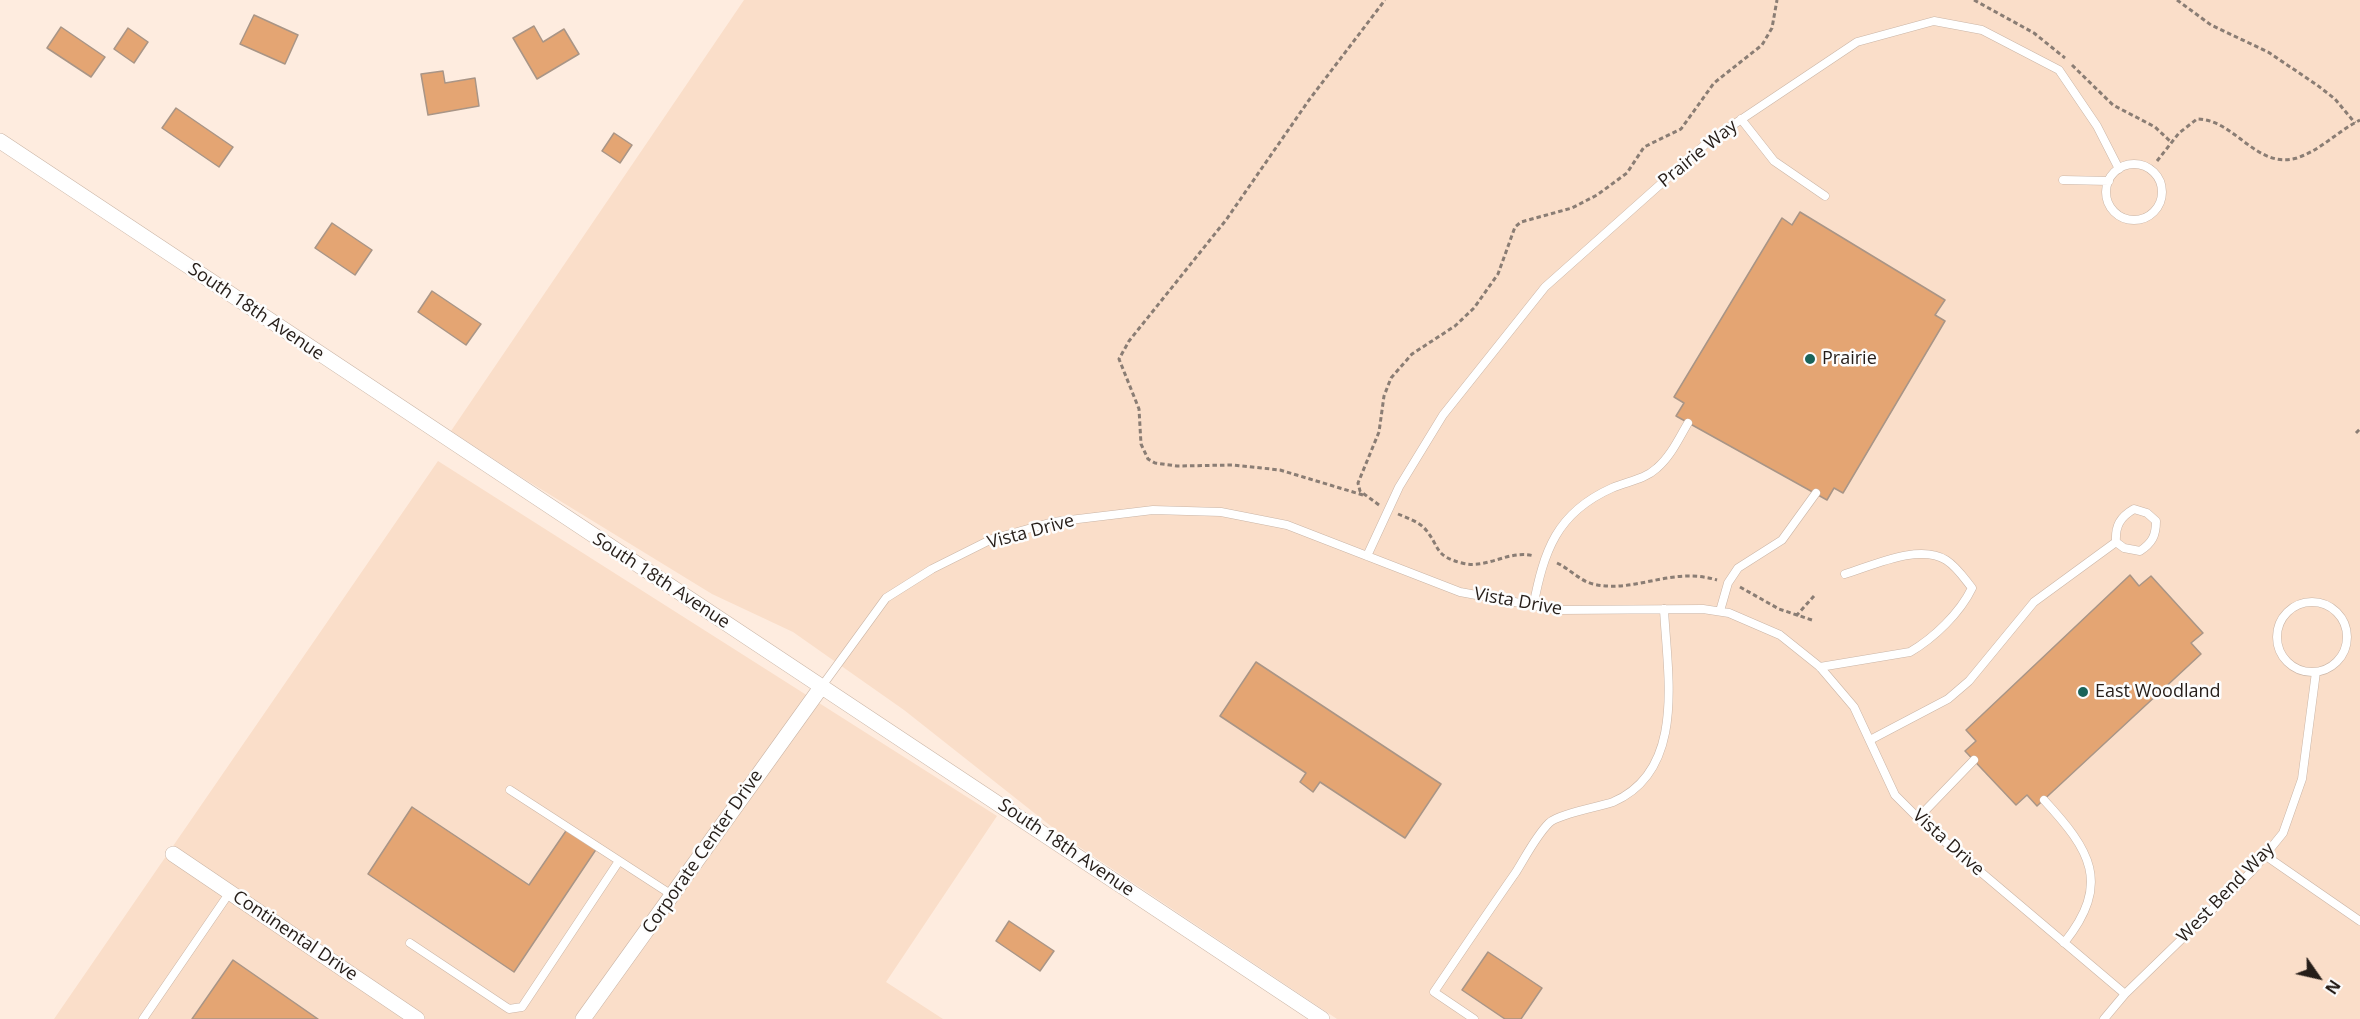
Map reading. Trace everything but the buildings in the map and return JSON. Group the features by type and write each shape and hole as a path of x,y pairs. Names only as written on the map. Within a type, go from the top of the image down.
{"street":[{"name":"South 18th Avenue","path":"0,141 1322,1019"},
{"name":"Corporate Center Drive","path":"584,1019 822,686"},
{"name":"Continental Drive","path":"173,854 417,1019"}],"lane":[{"name":"Prairie Way","path":"1367,556 1399,487 1443,416 1545,287 1709,141 1857,42 1934,21 1982,30 2059,70 2097,126 2119,169"},
{"path":"1741,119 1774,161 1825,196"},
{"path":"2136,164 2144,166 2158,177 2162,193 2156,210 2141,219 2122,217 2109,204 2106,194 2109,181 2119,169 2136,164"},
{"path":"2063,180 2109,181"},
{"path":"1533,607 1544,558 1553,537 1564,521 1594,497 1644,478 1658,468 1688,423"},
{"path":"1720,611 1728,583 1738,568 1782,540 1815,493"},
{"path":"2134,509 2147,513 2156,521 2156,534 2149,545 2140,551 2124,548 2116,542 2115,528 2125,514 2134,509"},
{"name":"Vista Drive","path":"822,686 886,598 932,569 992,539 1053,522 1153,510 1221,512 1287,525 1460,592 1533,607 1588,611 1664,609 1720,611 1780,635 1820,667 1854,707 1895,795 1918,818 2125,994"},
{"path":"1870,740 1933,709 1955,693 1988,661 2034,602 2116,542"},
{"path":"1820,667 1910,652 1921,646 1964,604 1972,588 1945,559 1931,555 1908,554 1845,574"},
{"path":"2304,602 2315,602 2336,611 2346,631 2343,653 2327,669 2316,672 2293,667 2284,659 2277,637 2284,615 2304,602"},
{"path":"1474,1019 1434,992 1550,821 1614,801 1628,793 1644,779 1663,747 1668,729 1664,609"},
{"name":"West Bend Way","path":"2104,1019 2125,994 2266,856 2283,833 2302,779 2316,672"},
{"path":"1918,818 1974,760"},
{"path":"510,790 672,896"},
{"path":"2044,800 2079,841 2090,873 2091,885 2086,910 2064,943"},
{"path":"2266,856 2360,921"},
{"path":"410,943 509,1009 522,1007 619,861"},
{"path":"142,1019 230,892"}],"path":[{"path":"1385,0 1309,100 1226,220 1129,341 1119,359 1139,409 1141,444 1148,459 1155,463 1177,466 1233,465 1280,470 1365,495 1389,510 1417,523 1427,531 1437,551 1461,563 1480,564 1524,553 1544,558 1595,585 1641,583 1680,575 1728,583 1796,616 1812,620"},
{"path":"1365,495 1358,487 1360,475 1379,432 1384,396 1390,378 1412,354 1455,326 1474,308 1498,274 1515,227 1521,222 1572,208 1597,195 1627,173 1644,147 1681,129 1714,83 1762,45 1772,28 1777,0"},
{"path":"2176,0 2211,25 2263,49 2299,72 2335,99 2355,123"},
{"path":"2157,161 2179,133 2198,119 2210,121 2271,159 2284,160 2315,150 2360,120"},
{"path":"2356,433 2360,429"},
{"path":"1796,616 1814,596"}],"shaded area":[{"path":"744,0 2360,0 2360,1019 1337,1019 1066,838 904,710 793,632 712,594 521,477 451,431"},
{"path":"438,461 997,816 886,982 943,1019 54,1019"}],"place":[{"name":"Prairie","path":"1810,359"},
{"name":"East Woodland","path":"2083,692"}]}
